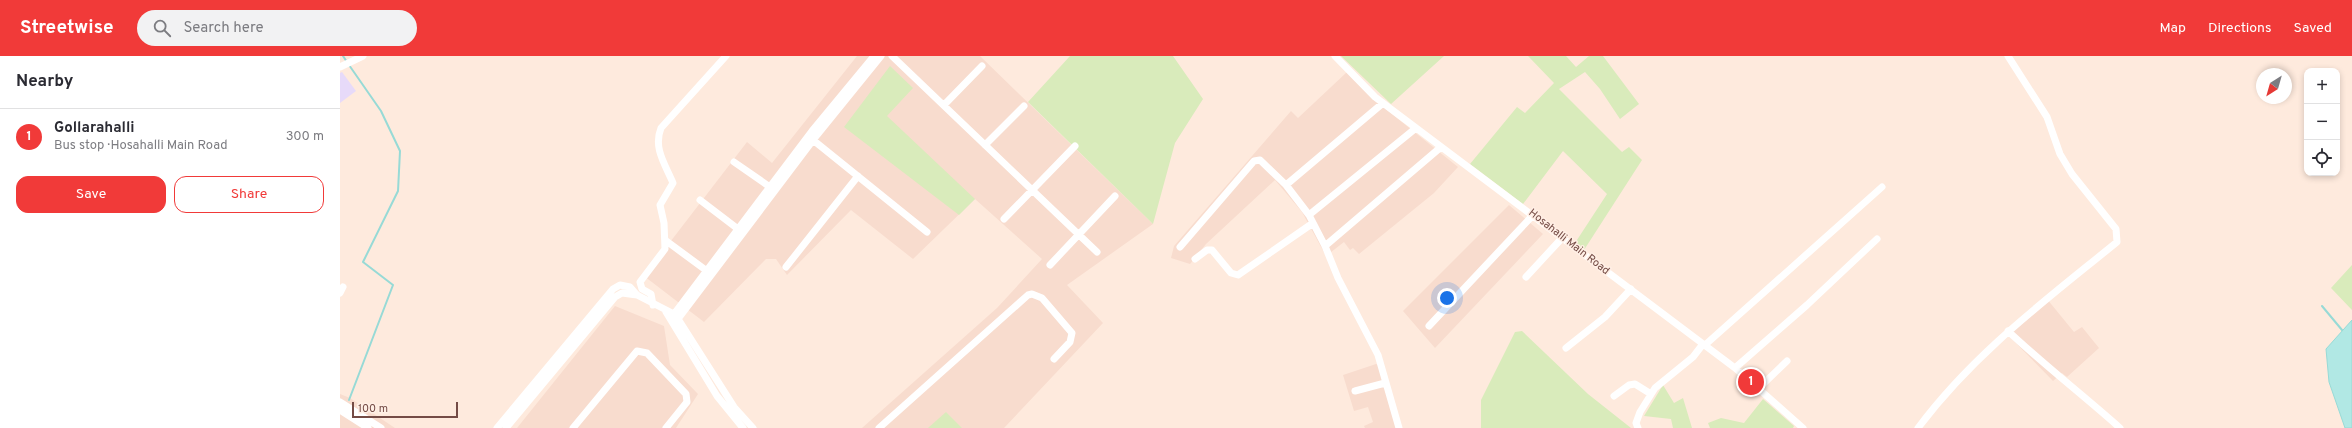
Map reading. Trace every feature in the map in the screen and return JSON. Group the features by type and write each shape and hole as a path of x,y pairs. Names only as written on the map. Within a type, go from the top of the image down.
{"street":[{"path":"340,67 363,56"},
{"path":"653,304 651,294 642,289 640,282 665,249 660,205 673,183 658,147 657,138 661,128 726,56"},
{"path":"676,317 706,271 812,131 874,56"},
{"path":"676,317 880,56"},
{"path":"892,56 1097,252"},
{"name":"Hosahalli Main Road","path":"1335,56 1383,103 1534,214 1736,368 1803,428"},
{"path":"1918,428 1972,364 2008,331 2117,242 2116,228 2072,174 2060,154 2047,117 2008,56"},
{"path":"944,106 982,66"},
{"path":"1286,185 1383,103"},
{"path":"985,145 1024,106"},
{"path":"1309,216 1416,128"},
{"path":"813,140 927,232"},
{"path":"1004,219 1075,146"},
{"path":"1325,246 1441,147"},
{"path":"1180,247 1256,159 1260,160 1286,185 1314,223 1338,278 1378,355 1399,428"},
{"path":"734,162 770,187"},
{"path":"786,267 858,176"},
{"path":"1638,428 1638,418 1651,394 1665,378 1693,358 1704,344 1882,187"},
{"path":"1050,265 1116,196"},
{"path":"700,200 738,229"},
{"path":"1429,326 1534,214"},
{"path":"1195,260 1206,250 1212,250 1231,273 1238,275 1314,223"},
{"path":"1526,277 1563,237"},
{"path":"1736,368 1807,305 1877,239"},
{"path":"665,240 706,271"},
{"path":"497,428 614,289 620,285 630,287 637,295 676,317 734,407 753,428"},
{"path":"1566,348 1605,317 1631,289"},
{"path":"506,428 615,297 622,293 637,295"},
{"path":"879,428 1028,295 1032,294 1042,298 1072,333 1070,342 1054,359"},
{"path":"666,312 717,396 744,428"},
{"path":"2008,331 2050,370 2083,395 2120,428"},
{"path":"573,428 629,358 637,352 647,353 686,394 687,402 666,428"},
{"path":"1759,388 1787,361"},
{"path":"1355,392 1385,383"},
{"path":"1614,396 1629,385 1635,384 1651,394"},
{"path":"340,402 381,428"},
{"path":"340,410 368,428"}],"shaded area":[{"path":"857,56 980,56 1153,224 1067,285 1103,323 1004,428 862,428 997,308 1042,259 975,199 913,259 851,210 787,275 776,259 766,259 704,322 644,276 747,142 772,163"},
{"path":"342,72 356,91 340,103 340,73"},
{"path":"1347,72 1377,102 1458,167 1434,193 1359,254 1353,248 1350,250 1344,242 1326,256 1302,212 1275,180 1206,244 1190,264 1171,258 1174,246 1291,111 1298,118"},
{"path":"1509,205 1543,234 1435,348 1403,311"},
{"path":"2047,299 2074,332 2082,327 2099,348 2067,377 2062,373 2053,381 2008,335"},
{"path":"615,306 664,326 670,365 698,394 676,428 517,428"},
{"path":"1376,364 1379,365 1397,428 1365,428 1364,426 1373,422 1368,407 1354,411 1343,375"},
{"path":"340,394 350,398 395,428 340,428"}],"green space":[{"path":"1070,56 1173,56 1203,99 1175,143 1153,224 1028,102"},
{"path":"1341,56 1444,56 1391,104"},
{"path":"1528,56 1566,56 1576,67 1589,56 1603,56 1639,104 1620,119 1600,89 1585,72 1559,89 1622,152 1629,147 1642,160 1584,250 1575,243 1607,194 1563,151 1523,204 1470,164 1517,107 1525,113 1554,83"},
{"path":"890,66 913,88 887,116 975,199 959,215 844,127"},
{"path":"2352,265 2352,310 2331,288"},
{"path":"1522,331 1588,394 1631,428 1481,428 1481,400 1515,332"},
{"path":"1663,385 1674,403 1683,398 1692,428 1673,428 1671,419 1644,416"},
{"path":"1763,399 1794,426 1793,428 1710,428 1708,423 1721,418 1744,423"},
{"path":"946,412 962,428 928,428"}],"water":[{"path":"2352,320 2352,428 2345,428 2329,382 2326,349"}],"waterway":[{"path":"343,56 347,62"},
{"path":"349,65 381,111 400,151 398,191 363,262 393,285 349,400"},
{"path":"2322,306 2342,330"}],"place":[{"name":"Gollarahalli","path":"1751,382"}]}
